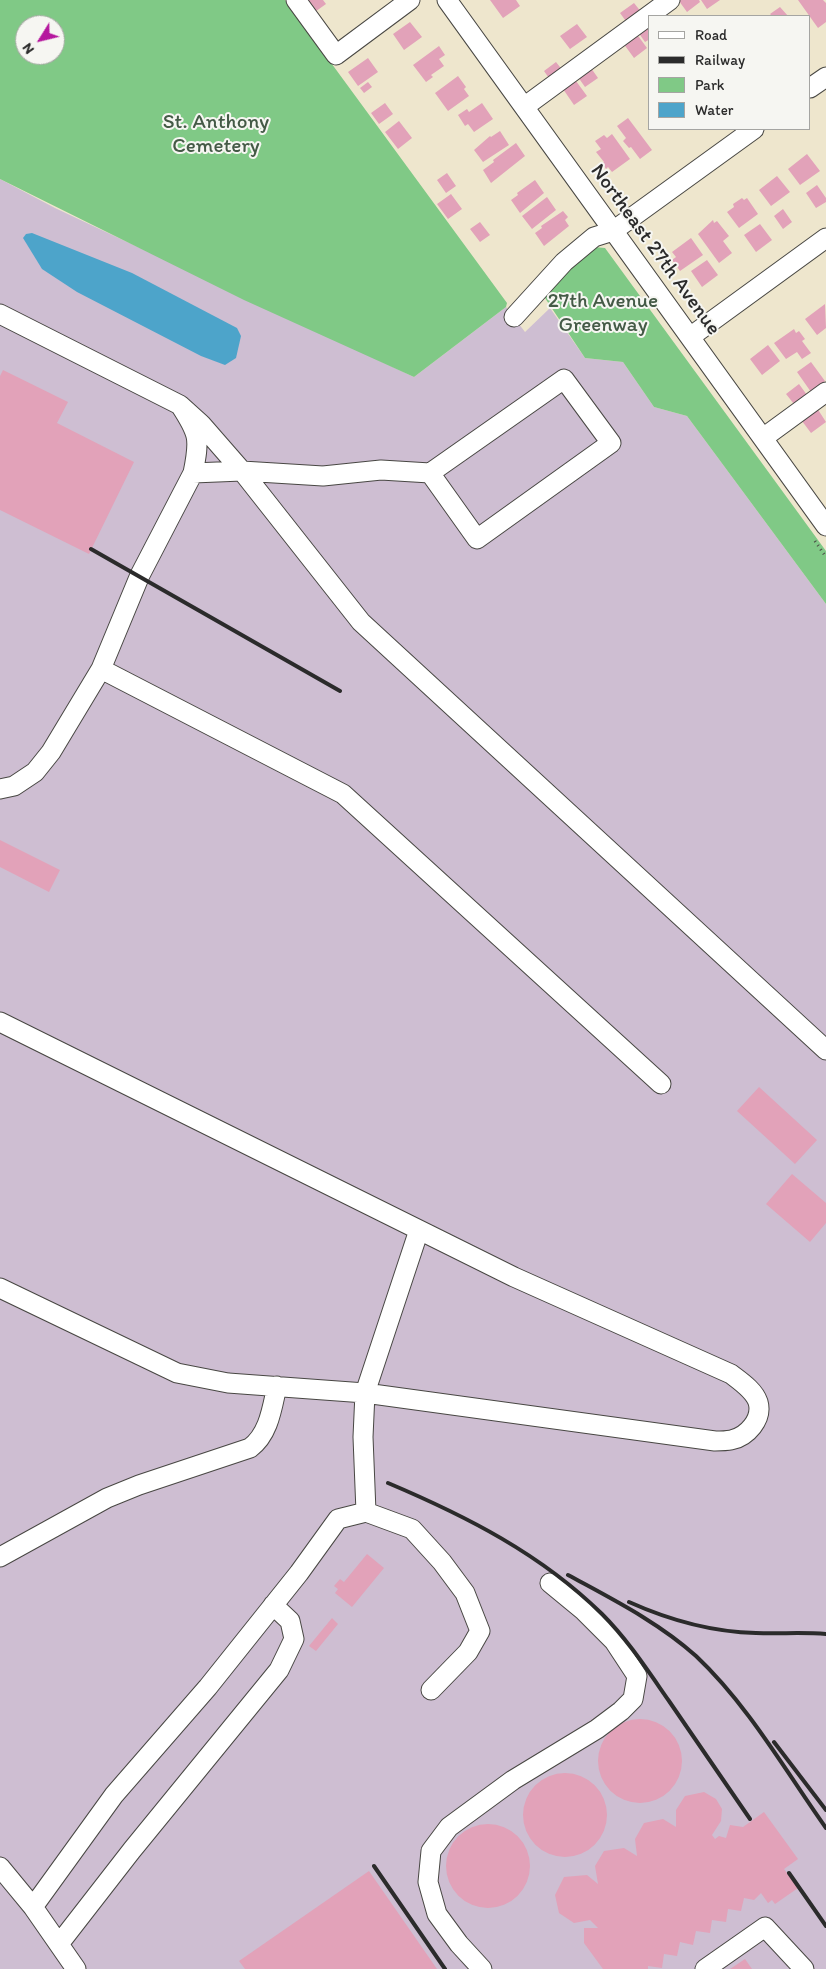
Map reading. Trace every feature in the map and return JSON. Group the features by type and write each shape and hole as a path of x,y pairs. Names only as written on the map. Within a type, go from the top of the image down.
{"street":[{"path":"296,0 336,55 410,0"},
{"name":"Northeast 27th Avenue","path":"447,0 826,526"},
{"path":"650,15 670,0"},
{"path":"524,107 648,16"},
{"path":"811,87 826,77"},
{"path":"514,317 564,262 594,237 613,231 753,130"},
{"path":"690,337 826,238"},
{"path":"0,314 180,405 201,424 242,471 338,595 367,628 826,1050"},
{"path":"193,473 242,471 323,476 381,470 430,473 564,379 611,443 477,539 430,473"},
{"path":"763,438 826,392"},
{"path":"0,789 14,786 35,772 51,752 101,669 140,576 193,473 198,450 195,428 180,405"},
{"path":"101,669 343,794 661,1084"},
{"path":"0,1022 514,1277 731,1374 748,1387 758,1401 758,1415 750,1430 733,1440 715,1441 365,1393 228,1383 176,1373 0,1288"},
{"path":"366,1512 362,1437 365,1393 419,1230"},
{"path":"0,1557 107,1498 139,1485 250,1448 258,1441 266,1427 277,1386"},
{"path":"33,1907 114,1795 208,1687 338,1519 366,1512 412,1529 442,1562 465,1593 480,1632 468,1652 431,1690"},
{"path":"482,1969 460,1944 438,1914 428,1882 431,1851 449,1827 512,1780 597,1729 621,1711 633,1699 637,1676 614,1642 584,1611 550,1583"},
{"path":"59,1944 132,1850 279,1670 294,1639 290,1621 273,1605"},
{"path":"0,1867 33,1907 76,1969"},
{"path":"705,1969 765,1927 804,1969"}],"shaded area":[{"path":"0,179 55,208 414,377 506,307 525,332 550,308 585,358 623,362 654,407 687,416 826,604 826,1969 0,1969"}],"green space":[{"name":"St. Anthony Cemetery","path":"0,0 285,0 507,303 506,307 414,377 244,300 0,179"},
{"name":"27th Avenue Greenway","path":"594,247 605,248 826,551 826,604 687,416 654,407 623,362 585,358 543,295 567,270"}],"water":[{"path":"32,233 132,273 237,328 241,336 236,358 225,365 201,356 77,292 42,269 23,238 26,234"}],"building":[{"path":"303,0 323,0 326,4 312,14"},
{"path":"490,0 516,0 520,6 503,18"},
{"path":"699,0 700,2 687,12 679,1"},
{"path":"701,0 720,0 707,9"},
{"path":"798,0 823,0 826,3 826,22 818,28 811,18 811,15 809,15"},
{"path":"634,3 642,13 628,24 620,13"},
{"path":"780,7 787,15 771,15"},
{"path":"410,22 422,37 404,50 393,34"},
{"path":"577,24 587,37 570,49 560,36"},
{"path":"648,24 648,40 645,42 638,32"},
{"path":"636,33 647,48 634,58 623,43"},
{"path":"439,46 445,55 439,59 444,66 431,75 433,77 426,82 413,65"},
{"path":"368,58 378,72 358,86 348,72"},
{"path":"556,62 563,71 551,81 544,71"},
{"path":"591,68 598,78 585,87 578,77"},
{"path":"458,76 466,87 464,89 469,96 448,111 435,93"},
{"path":"576,81 587,96 574,105 563,89"},
{"path":"368,82 372,87 364,93 360,88"},
{"path":"385,103 393,114 379,124 371,113"},
{"path":"482,103 493,119 474,132 468,124 465,126 458,115 467,109 469,112"},
{"path":"628,118 652,150 640,159 631,147 629,148 623,141 626,138 617,126"},
{"path":"399,121 412,138 398,149 385,132"},
{"path":"500,131 509,145 483,162 474,150 490,136"},
{"path":"612,134 630,159 612,172 608,167 606,169 602,163 604,162 596,152 601,149 595,141 604,135 607,138"},
{"path":"516,143 525,156 491,183 483,170"},
{"path":"807,154 820,171 800,185 788,169"},
{"path":"447,173 456,186 446,193 437,180"},
{"path":"777,176 790,192 771,206 759,190"},
{"path":"535,180 544,193 520,213 511,200 518,195 517,193"},
{"path":"817,185 826,198 826,202 816,208 806,193"},
{"path":"451,194 462,209 448,219 437,204"},
{"path":"547,197 556,210 532,229 522,216"},
{"path":"742,198 744,200 747,198 758,214 739,228 727,212 734,207 733,204"},
{"path":"783,209 792,222 783,229 774,216"},
{"path":"563,211 568,217 565,220 569,226 544,246 535,233 542,228 541,226"},
{"path":"713,220 714,223 717,221 729,236 723,241 732,253 719,263 698,234"},
{"path":"480,222 490,235 480,242 470,229"},
{"path":"760,224 772,240 756,252 744,235"},
{"path":"691,238 703,255 680,271 672,260 676,257 672,252"},
{"path":"707,260 718,275 702,287 691,271"},
{"path":"825,304 826,328 817,335 805,319"},
{"path":"794,329 796,333 799,331 805,339 802,341 811,353 802,359 797,352 786,359 774,343"},
{"path":"768,345 780,361 762,375 750,359"},
{"path":"811,362 825,381 811,392 797,372"},
{"path":"3,370 68,402 57,423 134,462 89,554 0,510 0,376"},
{"path":"799,384 807,395 794,404 786,394"},
{"path":"815,405 826,422 811,433 799,417"},
{"path":"0,840 60,870 49,892 0,867"},
{"path":"759,1087 817,1140 795,1164 737,1111"},
{"path":"792,1174 826,1203 826,1223 810,1242 766,1204"},
{"path":"367,1554 384,1568 352,1607 335,1593 338,1589 334,1586 340,1579 344,1582"},
{"path":"332,1618 338,1624 316,1651 309,1646"},
{"path":"640,1719 656,1722 670,1731 679,1745 682,1761 679,1777 670,1791 656,1800 640,1803 624,1800 610,1791 601,1777 598,1761 601,1745 610,1731 624,1722"},
{"path":"565,1773 581,1776 595,1785 604,1799 607,1815 604,1831 595,1845 581,1854 565,1857 549,1854 535,1845 526,1831 523,1815 526,1799 535,1785 549,1776"},
{"path":"704,1792 716,1799 722,1809 721,1821 712,1835 715,1839 719,1836 726,1838 730,1825 743,1827 764,1812 798,1859 784,1869 798,1888 775,1904 772,1900 768,1903 761,1893 754,1900 744,1898 741,1911 728,1909 726,1922 712,1920 710,1933 696,1931 693,1945 680,1942 677,1956 664,1954 662,1968 648,1966 648,1969 603,1969 584,1943 584,1928 598,1928 590,1920 574,1923 559,1913 555,1895 564,1877 587,1875 598,1884 595,1866 604,1851 624,1848 637,1856 635,1839 644,1823 663,1819 676,1827 676,1810 685,1796"},
{"path":"488,1824 504,1827 518,1836 527,1850 530,1866 527,1882 518,1896 504,1905 488,1908 472,1905 458,1896 449,1882 446,1866 449,1850 458,1836 472,1827"},
{"path":"369,1871 437,1969 245,1969 239,1961"},
{"path":"745,1959 752,1969 730,1969"}],"railway":[{"path":"91,549 340,691"},
{"path":"388,1483 446,1509 501,1538 554,1573 602,1614 645,1667 750,1819"},
{"path":"568,1575 618,1602 666,1632 696,1656 715,1675 749,1717 826,1828"},
{"path":"629,1602 691,1624 723,1630 756,1633 826,1634"},
{"path":"774,1742 826,1810"},
{"path":"374,1866 445,1969"},
{"path":"789,1873 826,1926"}]}
